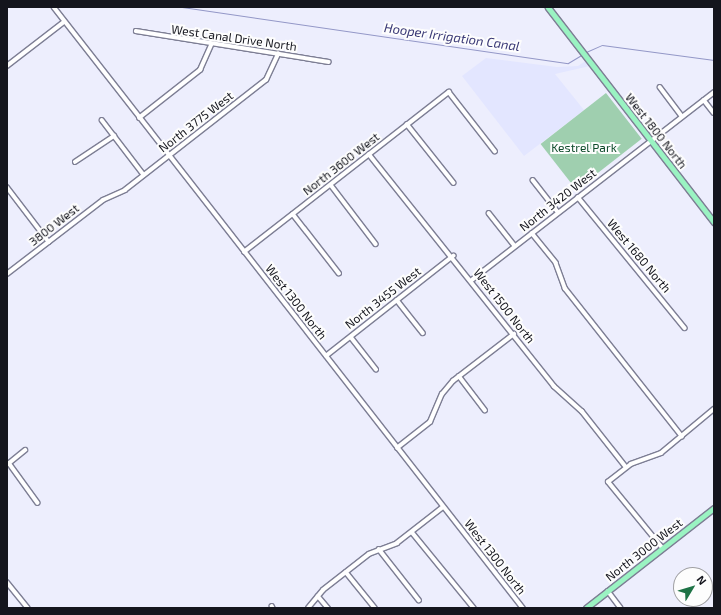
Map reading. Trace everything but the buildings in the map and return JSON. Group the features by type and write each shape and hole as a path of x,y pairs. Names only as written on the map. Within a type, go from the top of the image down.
{"main road":[{"name":"West 1800 North","path":"548,7 714,222"},
{"name":"North 3000 West","path":"586,608 714,508"}],"street":[{"name":"West 1300 North","path":"54,7 64,22 523,608"},
{"path":"7,66 64,22"},
{"name":"West Canal Drive North","path":"136,31 211,45 329,62"},
{"path":"139,118 200,70 211,45"},
{"name":"North 3775 West","path":"114,195 144,175 266,80 278,54"},
{"path":"660,87 682,116"},
{"name":"North 3600 West","path":"244,252 449,92 495,151"},
{"name":"North 3420 West","path":"472,280 714,92"},
{"path":"704,100 714,113"},
{"path":"102,120 144,175"},
{"path":"407,124 454,184"},
{"path":"75,162 114,136"},
{"name":"West 1500 North","path":"369,154 453,256 554,386 582,411 626,467"},
{"path":"533,180 558,212"},
{"path":"331,185 376,244"},
{"path":"7,187 9,193 49,242"},
{"name":"3800 West","path":"7,274 114,195"},
{"name":"West 1680 North","path":"578,197 685,328"},
{"path":"490,213 515,246"},
{"path":"293,214 339,273"},
{"path":"532,233 556,263 565,288 682,436"},
{"name":"North 3455 West","path":"326,356 453,256"},
{"path":"398,300 423,333"},
{"path":"397,448 430,422 442,394 459,376 514,334"},
{"path":"351,337 376,369"},
{"path":"459,376 485,410"},
{"path":"662,548 608,482 626,467 661,453 714,409"},
{"path":"25,450 8,463 38,503"},
{"path":"308,608 318,596 346,572 379,549 397,543 444,507"},
{"path":"412,532 475,608"},
{"path":"379,549 419,600"},
{"path":"346,572 375,608"},
{"path":"7,582 28,608"},
{"path":"608,591 621,608"},
{"path":"318,596 328,608"}],"shaded area":[{"path":"486,58 557,67 578,66 587,60 590,66 555,74 584,110 524,156 462,76"}],"green space":[{"name":"Kestrel Park","path":"606,93 642,139 576,190 541,144"}],"waterway":[{"name":"Hooper Irrigation Canal","path":"182,7 568,63 583,54"},
{"name":"Hooper Irrigation Canal","path":"586,52 602,45 714,60"}]}
